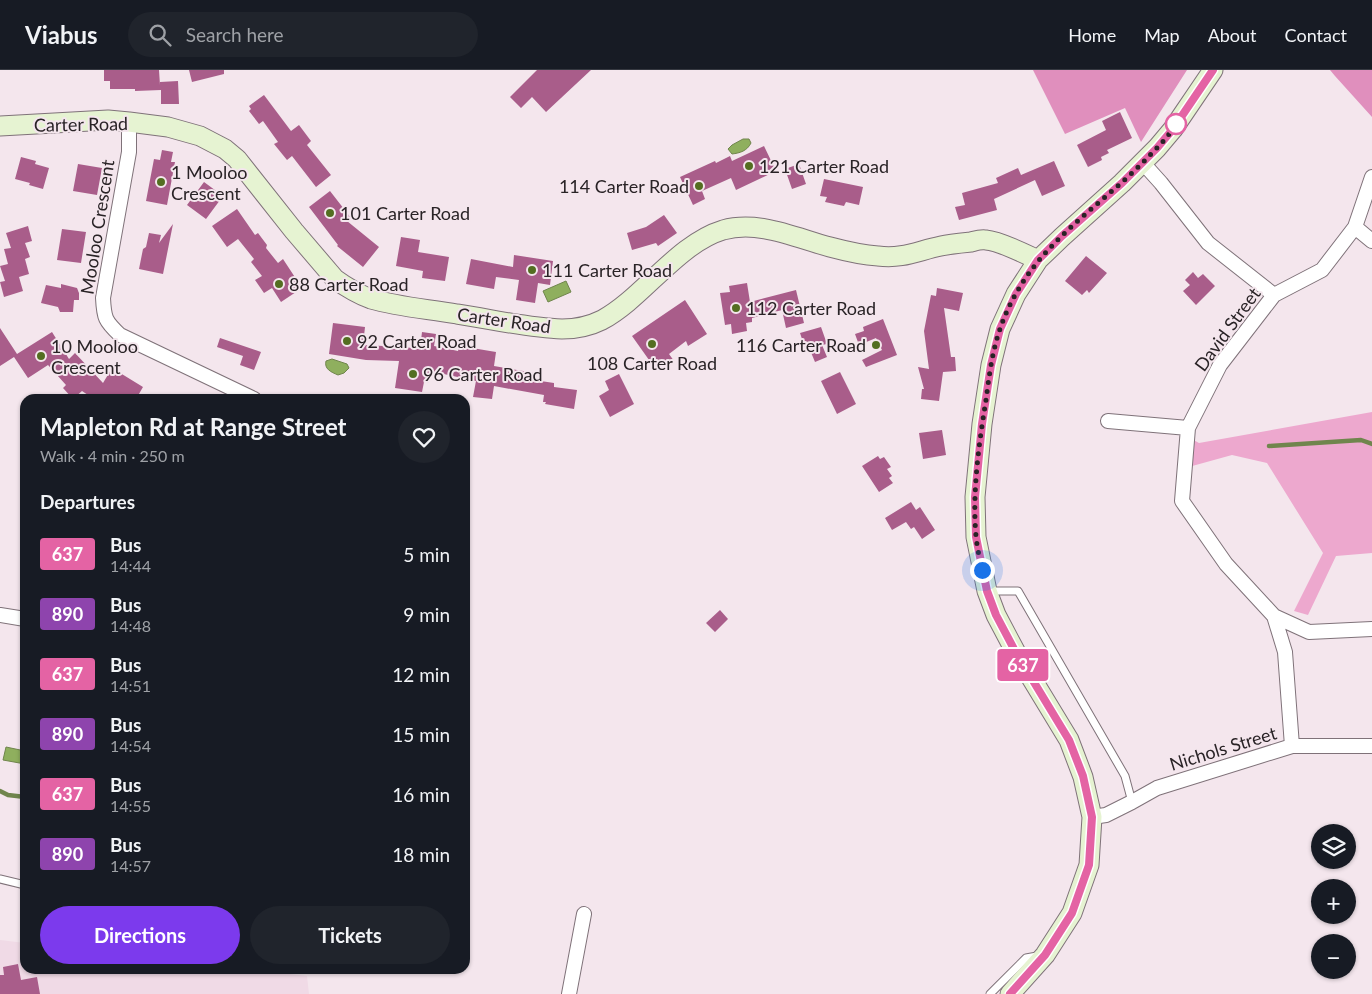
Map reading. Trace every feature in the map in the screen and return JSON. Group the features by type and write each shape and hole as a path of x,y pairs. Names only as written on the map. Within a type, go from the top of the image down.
{"street":[{"path":"1010,994 1045,955 1072,913 1089,865 1092,817 1083,776 1069,740 1015,651 996,615 986,589 976,537 975,497 982,424 991,365 1000,329 1016,294 1038,260 1143,163 1173,129 1213,70"},
{"name":"Carter Road","path":"0,126 108,120 168,127 200,136 237,159 335,279 358,293 384,302 522,324 563,329 585,326 603,320 698,242 723,230 762,228 831,248 859,254 890,257 910,255 940,246 986,240 1008,246 1038,260"},
{"name":"Mooloo Crescent","path":"129,122 129,152 103,298 104,314 108,324 120,335 244,394"},
{"path":"1143,163 1208,243 1274,295"},
{"name":"David Street","path":"1292,746 1285,652 1274,616 1226,564 1182,501 1188,428 1220,365 1274,295 1322,270 1355,227 1372,177"},
{"path":"1355,227 1372,241"},
{"path":"1108,421 1188,428"},
{"path":"0,615 20,618"},
{"path":"1274,616 1309,632 1372,630"},
{"name":"Nichols Street","path":"1092,817 1106,815 1158,788 1292,746 1372,746"},
{"path":"569,994 584,914"}],"lane":[{"path":"986,589 1018,591 1121,768 1132,802"},
{"path":"0,879 20,884"},
{"path":"990,994 1026,958 1045,955"}],"shaded area":[{"path":"1033,70 1187,70 1141,142 1125,108 1065,134"},
{"path":"1330,70 1372,70 1372,117 1335,76"},
{"path":"743,139 749,139 751,143 749,146 743,151 732,154 728,149"},
{"path":"566,281 571,292 548,302 543,291"},
{"path":"332,359 347,364 349,368 344,373 338,375 333,373 327,368 326,364 326,361"},
{"path":"1372,412 1372,553 1336,556 1308,615 1294,611 1323,553 1267,463 1232,455 1185,468 1190,438 1199,443"},
{"path":"6,747 20,750 20,763 3,760"},
{"path":"0,940 20,942 20,974 289,974 307,976 309,994 0,994"}],"building":[{"path":"104,70 159,70 160,85 160,82 178,81 179,104 161,104 161,90 135,91 135,89 110,89 110,81 104,81"},
{"path":"189,70 224,70 224,74 192,82"},
{"path":"537,70 591,70 546,112 532,97 521,108 510,97"},
{"path":"264,95 291,131 299,125 311,141 307,145 331,175 316,187 292,156 287,160 274,144 278,142 263,121 259,124 249,111 251,109 249,106"},
{"path":"1120,112 1132,138 1107,150 1109,153 1101,157 1102,160 1088,167 1077,145 1106,130 1102,121"},
{"path":"764,146 776,171 736,190 731,178 702,191 705,199 693,205 680,177 730,156 732,161"},
{"name":"1 Mooloo Crescent","path":"162,150 173,152 171,162 175,162 167,205 146,201 154,159 160,160"},
{"path":"21,157 36,161 35,164 49,168 43,189 15,179"},
{"path":"1054,161 1065,186 1042,196 1035,180 994,199 997,210 959,220 955,207 965,205 962,193 998,183 996,178 1018,168 1021,175"},
{"path":"78,164 102,168 97,195 73,191"},
{"path":"799,164 806,184 792,189 785,169"},
{"path":"824,179 863,187 859,205 846,202 844,206 825,202 827,197 820,196"},
{"path":"204,182 223,196 206,219 187,205"},
{"path":"330,191 351,218 347,221 379,247 363,267 337,246 309,207"},
{"path":"237,209 255,235 258,233 267,245 266,248 278,263 283,259 302,288 281,302 272,288 264,293 255,280 262,276 251,262 254,259 238,239 227,247 212,226"},
{"path":"664,215 677,233 658,246 656,243 632,250 627,233 646,227"},
{"path":"173,224 163,274 139,269 149,233 161,235 159,243"},
{"path":"28,226 32,241 25,243 30,257 25,259 29,274 19,277 23,291 4,297 0,282 5,281 0,266 8,264 4,249 11,248 6,233"},
{"path":"62,229 86,232 81,263 57,260"},
{"path":"401,237 420,240 418,252 449,257 445,281 422,278 423,271 396,266"},
{"path":"514,255 553,261 550,285 538,283 535,303 516,300 519,280 496,277 494,289 466,284 471,259 513,267"},
{"path":"1086,256 1107,273 1089,293 1087,290 1082,295 1065,281"},
{"path":"1193,272 1198,278 1203,274 1215,286 1196,305 1183,291 1190,285 1185,280"},
{"path":"747,283 750,302 796,290 804,323 786,328 782,310 752,318 752,322 746,323 747,331 732,334 731,324 725,325 720,293 730,292 729,286"},
{"path":"61,284 77,288 79,300 74,300 73,312 60,312 58,307 41,303 46,285 61,288"},
{"path":"937,288 963,293 959,311 944,308 951,357 955,357 956,371 943,372 939,401 921,399 922,389 924,389 918,367 929,369 924,331 931,295 936,296"},
{"path":"685,300 707,334 688,346 686,341 669,354 674,361 662,370 658,365 654,367 632,336"},
{"name":"116 Carter Road","path":"883,319 897,355 866,367 862,360 882,350 876,338 859,345 855,334 864,331 863,327"},
{"path":"333,323 365,327 363,345 420,349 422,332 436,334 434,346 458,351 460,344 496,352 494,366 535,373 534,380 554,383 554,387 577,390 574,409 545,404 546,402 543,402 544,395 494,386 492,399 473,397 476,381 430,371 428,383 424,382 422,392 395,388 399,361 366,360 329,354"},
{"path":"821,327 827,344 822,345 827,357 815,362 810,350 806,351 800,333"},
{"path":"0,328 17,354 52,332 69,359 75,353 103,383 112,368 143,387 139,394 86,394 82,391 79,394 68,394 63,388 66,385 48,365 28,378 14,357 0,366"},
{"path":"220,338 261,352 254,370 240,365 243,356 217,347"},
{"path":"840,372 856,404 837,414 821,381"},
{"path":"619,374 634,404 610,417 599,396 609,390 605,381"},
{"path":"942,430 946,455 923,459 919,433"},
{"path":"878,456 880,459 884,457 891,467 887,469 892,476 889,478 893,483 879,492 862,466"},
{"path":"911,502 916,510 920,507 935,530 922,539 914,527 911,529 906,522 892,530 885,518"},
{"path":"720,610 728,619 715,632 706,623"},
{"path":"18,964 21,980 37,977 40,994 0,994 0,975 4,975 3,967"}],"waterway":[{"path":"1269,446 1361,440 1372,444"},
{"path":"0,791 8,795 20,796"}],"bus line":[{"name":"637","path":"1010,994 1045,955 1072,913 1089,865 1092,817 1083,776 1069,740 1015,651 996,615 987,591 976,537 975,497 982,424 991,365 1000,329 1016,294 1038,260 1157,148 1173,129 1213,70"}],"place":[{"name":"121 Carter Road","path":"749,166"},
{"name":"1 Mooloo Crescent","path":"161,182"},
{"name":"114 Carter Road","path":"699,186"},
{"name":"101 Carter Road","path":"330,213"},
{"name":"111 Carter Road","path":"532,270"},
{"name":"88 Carter Road","path":"279,284"},
{"name":"112 Carter Road","path":"736,308"},
{"name":"92 Carter Road","path":"347,341"},
{"name":"108 Carter Road","path":"652,344"},
{"name":"116 Carter Road","path":"876,345"},
{"name":"10 Mooloo Crescent","path":"41,356"},
{"name":"96 Carter Road","path":"413,374"}],"route":[{"path":"982,570 976,537 975,497 982,424 991,365 1000,329 1016,294 1038,260 1052,245 1143,163 1176,124"}]}
